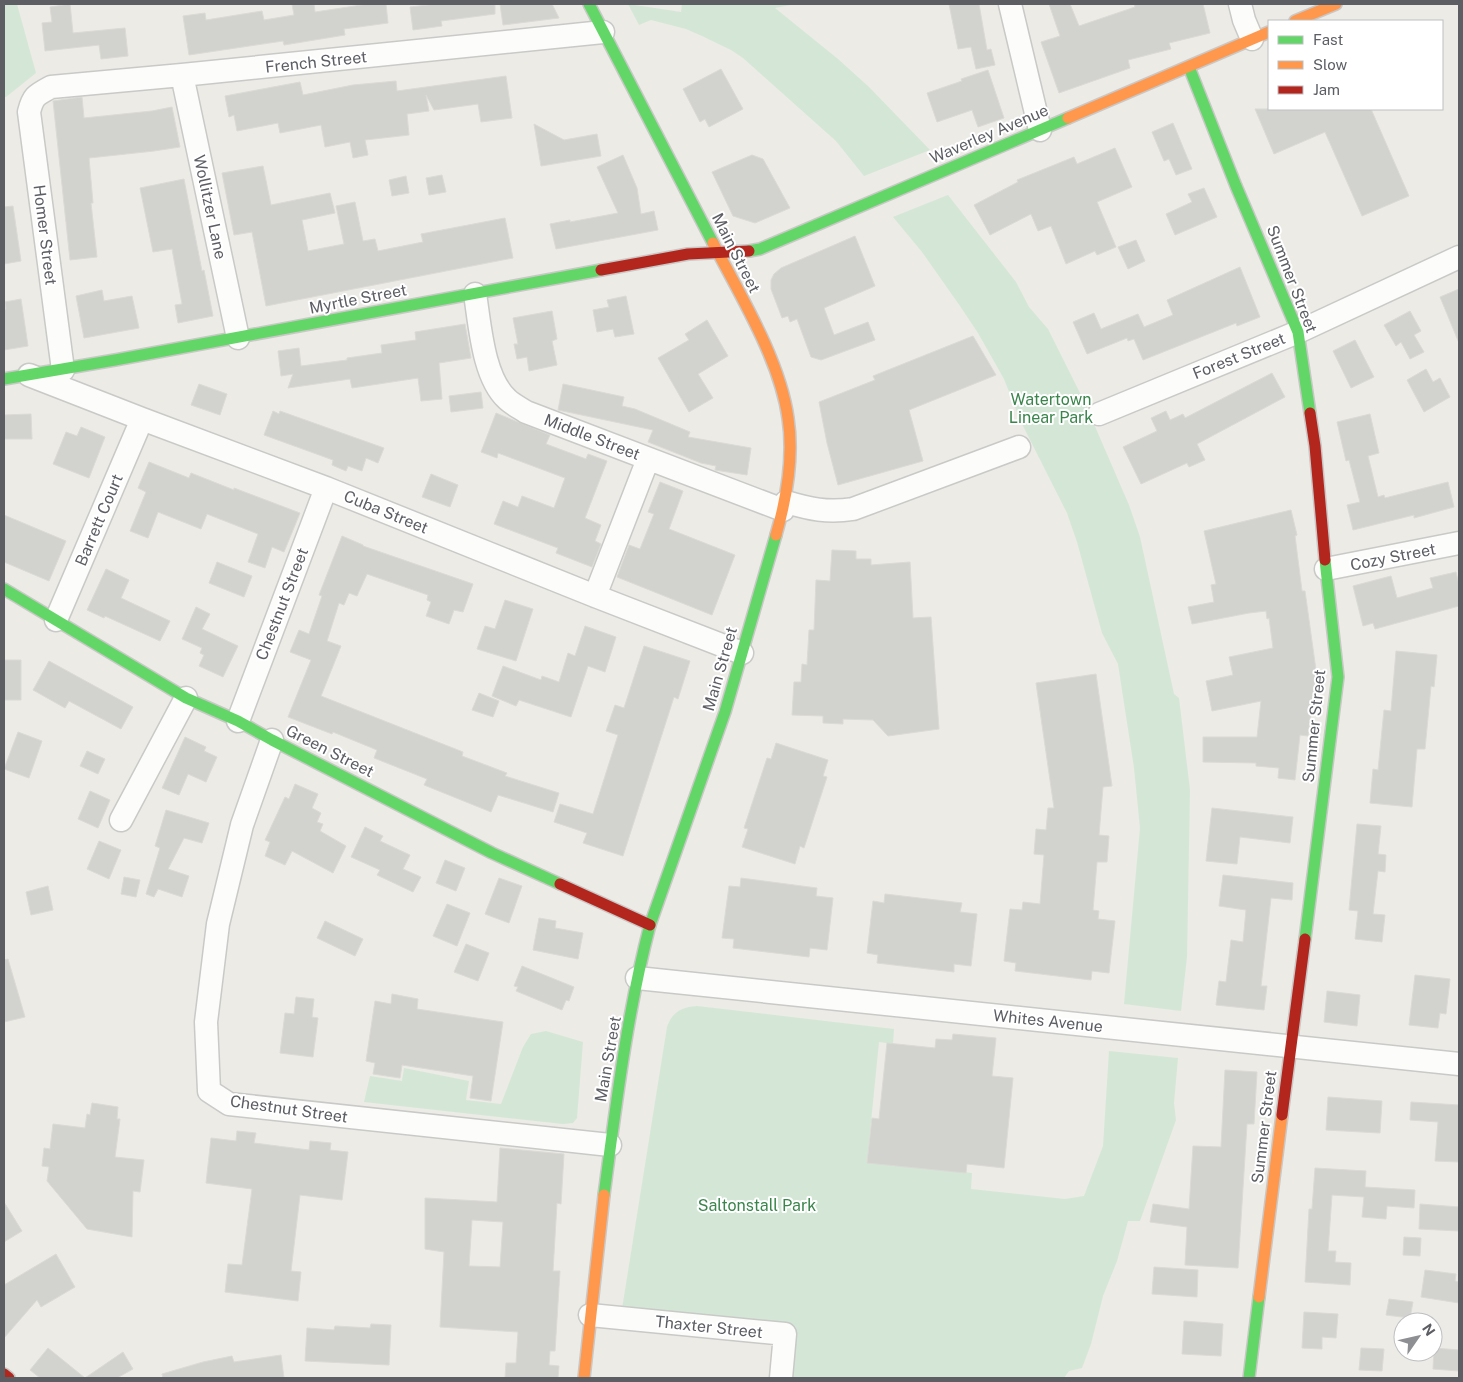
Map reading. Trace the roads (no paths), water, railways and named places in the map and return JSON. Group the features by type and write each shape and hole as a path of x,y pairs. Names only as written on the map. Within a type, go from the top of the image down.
{"street":[{"name":"Main Street","path":"584,1378 610,1146 637,978 650,925 718,733 742,653 784,506 791,462 790,433 785,398 769,355 589,4"},
{"path":"1010,4 1040,130"},
{"path":"1240,4 1244,20 1261,36"},
{"path":"1297,20 1336,4"},
{"name":"French Street","path":"32,100 51,87 603,32"},
{"name":"Waverley Avenue","path":"717,252 743,252 767,246 1261,36"},
{"name":"Summer Street","path":"1189,67 1236,186 1298,332 1315,446 1338,677 1249,1378"},
{"name":"Wollitzer Lane","path":"182,75 238,338"},
{"name":"Homer Street","path":"32,100 29,112 62,370"},
{"name":"Myrtle Street","path":"4,379 238,338 688,254 717,252"},
{"name":"Forest Street","path":"1099,414 1298,332 1459,258"},
{"name":"Middle Street","path":"475,294 486,361 495,384 507,399 526,412 784,506"},
{"name":"Cuba Street","path":"29,375 326,488 742,653"},
{"name":"Barrett Court","path":"56,620 142,419"},
{"path":"784,506 822,511 838,511 853,508 1019,447"},
{"path":"595,596 648,458"},
{"name":"Chestnut Street","path":"238,721 326,488"},
{"name":"Cozy Street","path":"1326,570 1459,543"},
{"name":"Green Street","path":"4,589 186,698 238,721 492,853 650,925"},
{"path":"121,820 186,698"},
{"name":"Chestnut Street","path":"272,740 242,825 218,924 206,1022 209,1091 229,1104 610,1146"},
{"name":"Whites Avenue","path":"637,978 1459,1064"},
{"name":"Thaxter Street","path":"590,1314 785,1334 781,1378"},
{"path":"4,1374 9,1378"}],"park label":[{"name":"Watertown Linear Park","path":"1051,408"},
{"name":"Saltonstall Park","path":"757,1205"}]}
